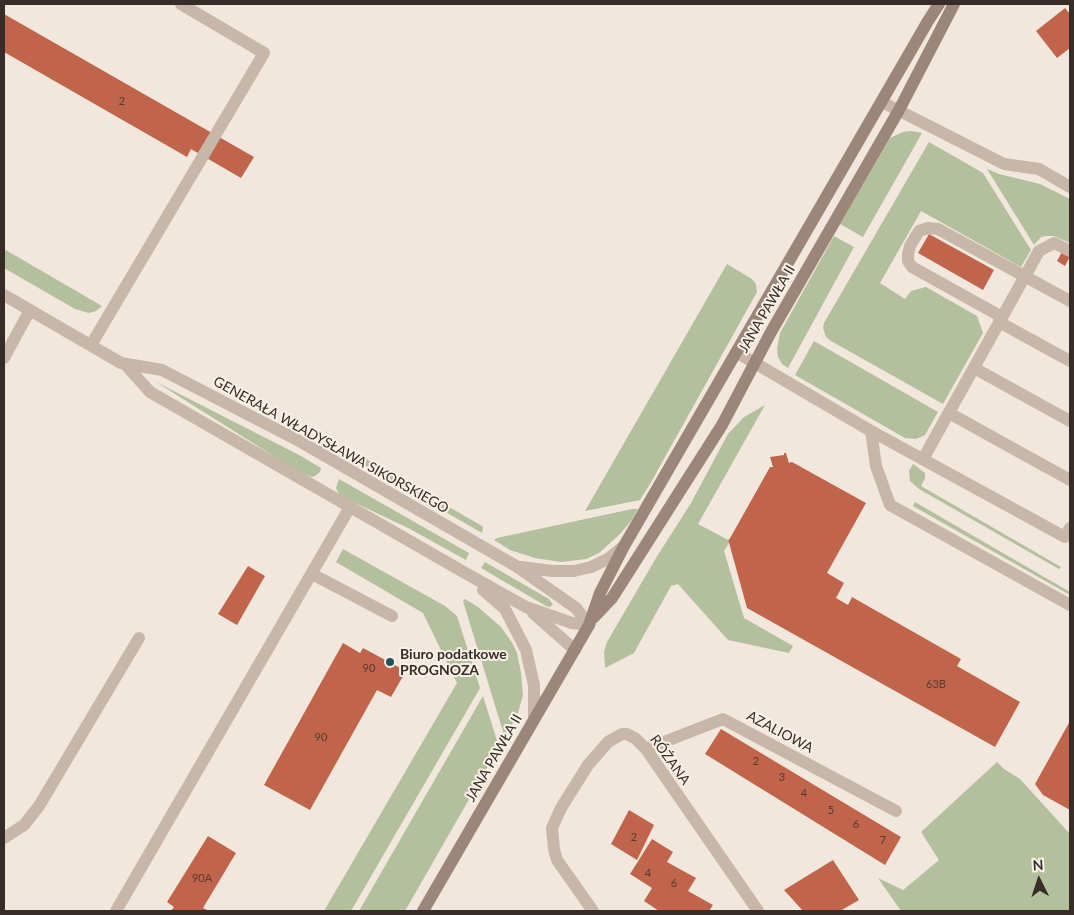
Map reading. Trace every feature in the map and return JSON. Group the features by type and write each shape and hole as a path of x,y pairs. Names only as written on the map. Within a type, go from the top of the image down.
{"main road":[{"name":"JANA PAWŁA II","path":"423,911 534,717 575,650 590,622 600,593 624,546 939,4"},
{"name":"JANA PAWŁA II","path":"590,622 612,598 722,425 754,362 899,110 954,4"}],"street":[{"path":"92,345 264,54 182,4"},
{"path":"882,102 1004,164 1039,169 1070,187"},
{"path":"1070,301 938,229 928,228 919,231 910,246 908,261 912,267 1070,361"},
{"path":"923,459 1037,254 1046,246 1054,243 1070,251"},
{"name":"GENERAŁA WŁADYSŁAWA SIKORSKIEGO","path":"4,295 125,364 150,392 466,574 526,607 572,623 590,622"},
{"path":"4,358 30,310"},
{"path":"736,352 870,431 1065,537 1070,528"},
{"name":"GENERAŁA WŁADYSŁAWA SIKORSKIEGO","path":"125,364 162,370 301,442 516,566 576,608 590,622"},
{"path":"974,368 1070,422"},
{"path":"949,413 1070,480"},
{"path":"870,431 876,466 890,505 1070,606"},
{"path":"116,911 350,507"},
{"name":"GENERAŁA WŁADYSŁAWA SIKORSKIEGO","path":"516,566 552,571 574,571 608,560 624,546"},
{"path":"312,574 392,616"},
{"name":"GENERAŁA WŁADYSŁAWA SIKORSKIEGO","path":"466,574 505,609 523,643 529,659 534,685 534,717"},
{"name":"GENERAŁA WŁADYSŁAWA SIKORSKIEGO","path":"526,607 575,650"},
{"path":"4,838 24,825 39,806 139,638"},
{"name":"AZALIOWA","path":"646,749 723,719 896,811"},
{"name":"RÓŻANA","path":"593,911 557,860 552,828 561,808 588,764 608,742 622,734 636,739 646,749 758,911"}],"green space":[{"path":"903,132 922,133 863,237 840,224 890,138"},
{"path":"929,142 983,173 1031,250 1021,267 921,211 880,283 905,299 911,291 926,287 977,316 983,333 943,404 831,341 826,337 823,328 824,323"},
{"path":"987,169 999,174 1040,184 1070,199 1070,243 1054,236 1047,236 1041,237 1034,245"},
{"path":"834,236 854,247 788,368 782,364 778,357 777,349 780,333"},
{"path":"4,249 102,306 96,311 89,313 75,309 4,268"},
{"path":"727,264 752,279 756,284 757,292 650,484 640,500 585,511"},
{"path":"814,341 938,412 925,435 916,439 905,438 795,375"},
{"path":"156,382 301,456 321,468 320,472 312,477 299,472"},
{"path":"765,405 698,524 730,541 724,551 744,618 793,646 789,653 728,640 678,584 671,586 634,653 605,668 604,652 607,642 656,558 691,503 728,434 744,417"},
{"path":"361,456 482,526 482,533 357,461"},
{"path":"913,464 925,473 921,486 1061,567 1059,569 919,489 910,481 909,471"},
{"path":"339,479 469,553 466,560 410,529 345,498 339,494 336,488"},
{"path":"915,502 1070,592 1070,595 913,506"},
{"path":"638,509 620,534 599,553 586,559 561,562 535,558 510,550 494,540 497,538"},
{"path":"343,549 445,606 457,616 480,688 351,911 324,911 457,683 423,613 336,562"},
{"path":"485,562 549,599 553,605 546,606 481,568"},
{"path":"465,599 478,607 501,627 517,653 523,695 518,713 505,738 463,601"},
{"path":"483,696 499,747 405,911 359,911"},
{"path":"997,762 1020,779 1070,834 1070,911 901,911 878,878 903,890 939,860 921,832"}],"building":[{"path":"1065,8 1070,14 1070,48 1057,58 1036,31"},
{"path":"4,14 254,157 241,178 191,149 187,157 4,52"},
{"path":"929,234 994,270 983,290 918,253"},
{"path":"1062,252 1070,256 1065,266 1057,261"},
{"path":"786,453 789,463 792,462 866,503 827,573 844,583 836,598 848,605 852,597 961,659 957,666 1020,702 995,747 747,608 728,539 770,467 773,467 770,457 784,455"},
{"path":"248,566 265,576 237,625 218,614"},
{"path":"343,643 360,653 363,648 406,671 391,697 377,690 310,810 264,785"},
{"path":"1070,721 1070,810 1043,795 1035,784"},
{"path":"721,729 901,837 885,865 705,754"},
{"path":"629,810 654,825 637,860 611,844"},
{"path":"208,836 236,853 203,908 209,911 171,911 174,907 167,902"},
{"path":"652,839 673,852 667,862 696,878 688,891 713,905 709,911 659,911 644,901 652,888 630,874"},
{"path":"833,860 859,900 840,911 803,911 784,890"}],"place":[{"name":"Biuro podatkowe PROGNOZA","path":"390,662"}]}
